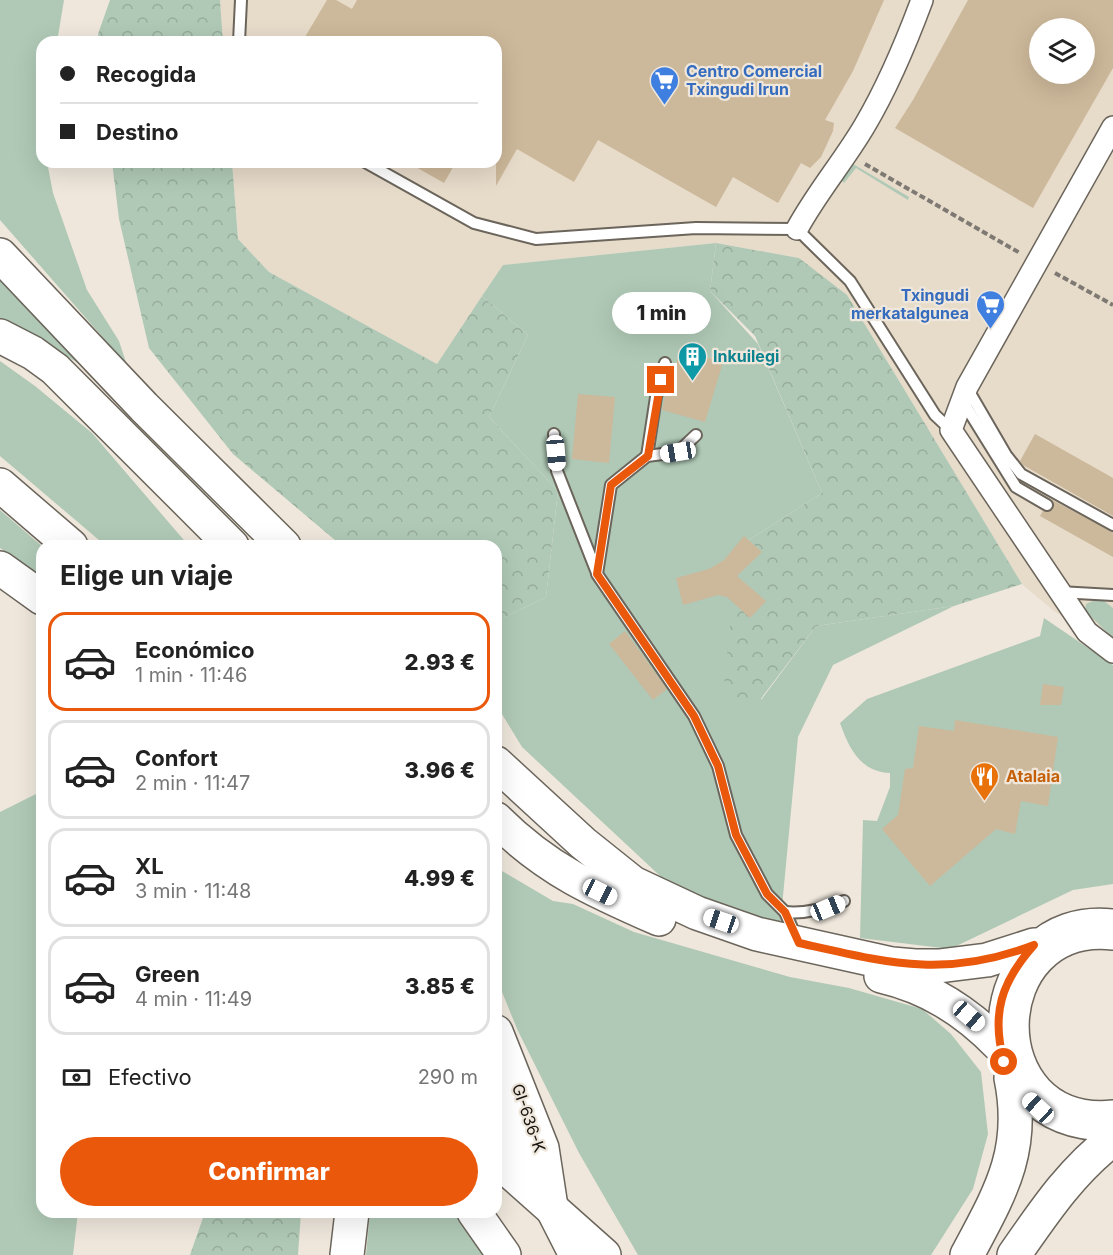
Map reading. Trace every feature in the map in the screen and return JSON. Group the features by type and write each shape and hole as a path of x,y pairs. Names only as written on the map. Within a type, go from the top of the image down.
{"highway":[{"path":"0,255 144,407 279,540"},
{"path":"0,336 33,353 55,369 226,540"},
{"path":"0,485 64,540"},
{"path":"0,568 36,594"},
{"path":"502,768 583,843 633,883 697,913 757,934 892,963 939,966 987,960 1034,945"},
{"path":"502,824 539,858 568,877 616,900 668,923 716,937 913,985 952,1004 999,1045"},
{"name":"GI-636-K","path":"502,1047 542,1148 551,1207"},
{"path":"959,1255 974,1242 1005,1182 1016,1143 1017,1121 1011,1078"},
{"name":"GI-636-K","path":"502,1083 531,1149 551,1207"},
{"name":"GI-636-K","path":"502,1110 576,1255"},
{"name":"GI-636-K","path":"502,1132 551,1207"},
{"path":"1014,1255 1077,1170 1113,1139"},
{"name":"GI-636-K","path":"502,1162 551,1207"},
{"path":"551,1207 604,1255"},
{"path":"346,1255 351,1218"},
{"path":"478,1218 504,1255"}],"street":[{"path":"797,229 813,200 864,126 910,32 922,0"},
{"path":"1113,128 964,394 951,430 1087,632 1113,652"},
{"path":"1110,918 1079,922 1055,931 1034,945 1016,966 1003,990 997,1017 999,1045 1011,1078 1023,1094 1054,1119 1092,1130 1113,1130"},
{"path":"1113,939 1083,941 1064,948 1047,960 1031,976 1021,997 1017,1019 1022,1055 1037,1082 1063,1102 1078,1108 1113,1111"}],"lane":[{"path":"239,36 241,0"},
{"path":"376,168 474,223 536,239 696,228 797,229 850,281 935,415 951,430"},
{"path":"648,456 656,397 665,363"},
{"path":"964,394 1016,487 1047,504"},
{"path":"964,394 1021,474 1113,525"},
{"path":"554,434 557,471 597,574 694,716 718,766 736,835 767,894 785,912 799,943"},
{"path":"597,574 611,485 648,456 678,452 696,435"},
{"path":"1058,592 1113,595"},
{"path":"785,912 800,914 828,908 844,901"}],"path":[{"path":"860,161 1028,257 1035,265 1058,274 1113,305"}],"shaded area":[{"name":"Txingudi merkatalgunea","path":"220,0 1113,0 1113,647 1054,611 1022,584 847,296 799,258 716,243 503,265 437,364 269,272 238,239 232,168 502,168 502,36 223,36"}],"green space":[{"path":"0,0 64,0 58,36 36,36 36,168 48,168 53,193 87,290 119,341 127,365 0,220"},
{"path":"110,0 220,0 223,36 98,36"},
{"path":"853,164 909,197 908,200 856,168 844,183 841,180"},
{"path":"113,168 232,168 238,239 269,272 437,364 482,296 528,335 489,417 558,491 546,597 502,619 502,540 335,540 233,454 149,348 119,219"},
{"path":"716,243 710,291 758,344 822,493 738,547 761,700 816,626 954,606 833,665 798,737 780,928 673,888 522,747 502,714 502,619 546,597 558,491 489,417 528,335 482,296 503,265"},
{"path":"716,243 799,258 847,295 1022,584 954,606 816,626 760,700 723,695 738,547 822,493 755,336 710,291"},
{"path":"0,274 80,364 23,331 0,321"},
{"path":"0,361 35,386 92,433 184,540 99,540 0,456"},
{"path":"0,510 36,541 36,574 0,548"},
{"path":"1100,598 1113,608 1113,638 1085,611 1086,604"},
{"path":"1044,618 1113,665 1113,884 1073,890 950,949 860,938 863,820 877,821 890,787 890,773 880,772 864,764 852,750 840,723 867,699 1040,636"},
{"path":"36,794 36,1218 77,1218 73,1255 0,1255 0,812"},
{"path":"502,871 553,901 573,904 634,932 790,977 849,988 922,1009 951,1034 981,1072 988,1134 973,1189 931,1255 638,1255 579,1153 518,1031 502,992"},
{"path":"203,1218 301,1218 298,1255 190,1255"},
{"path":"369,1218 460,1218 484,1255 366,1255"}],"building":[{"name":"Centro Comercial Txingudi Irun","path":"327,0 336,0 352,9 357,0 884,0 853,71 825,120 834,123 833,131 821,157 810,168 801,163 778,203 733,177 716,207 598,140 574,182 517,149 496,186 496,168 502,168 502,36 306,36"},
{"path":"968,0 1113,0 1113,68 1033,208 895,128"},
{"path":"418,168 453,168 444,183"},
{"name":"Inkuilegi","path":"681,350 723,362 705,422 662,410 672,363 676,364"},
{"path":"578,394 615,397 609,463 572,459"},
{"path":"1035,434 1113,478 1113,516 1023,465 1020,461"},
{"path":"1052,500 1113,532 1113,557 1040,516 1043,511 1053,509"},
{"path":"744,536 762,552 737,576 766,601 750,618 727,597 718,595 683,605 676,578 709,569 724,560"},
{"path":"625,631 667,689 653,700 609,644"},
{"path":"1043,684 1064,687 1061,705 1040,705"},
{"name":"Atalaia","path":"955,720 1058,737 1048,806 1021,801 1015,834 996,829 930,886 882,829 898,815 905,769 913,768 919,726 954,731"}],"place":[{"name":"Centro Comercial Txingudi Irun","path":"665,106"},
{"name":"Txingudi merkatalgunea","path":"990,330"},
{"name":"Inkuilegi","path":"692,382"},
{"name":"Atalaia","path":"985,802"}],"route":[{"path":"661,380 656,397 648,456 611,485 597,574 694,716 718,766 736,835 767,894 785,912 799,943 915,966 963,964 987,960 1034,945 1016,966 1003,990 997,1017 999,1045 1004,1062"}]}
